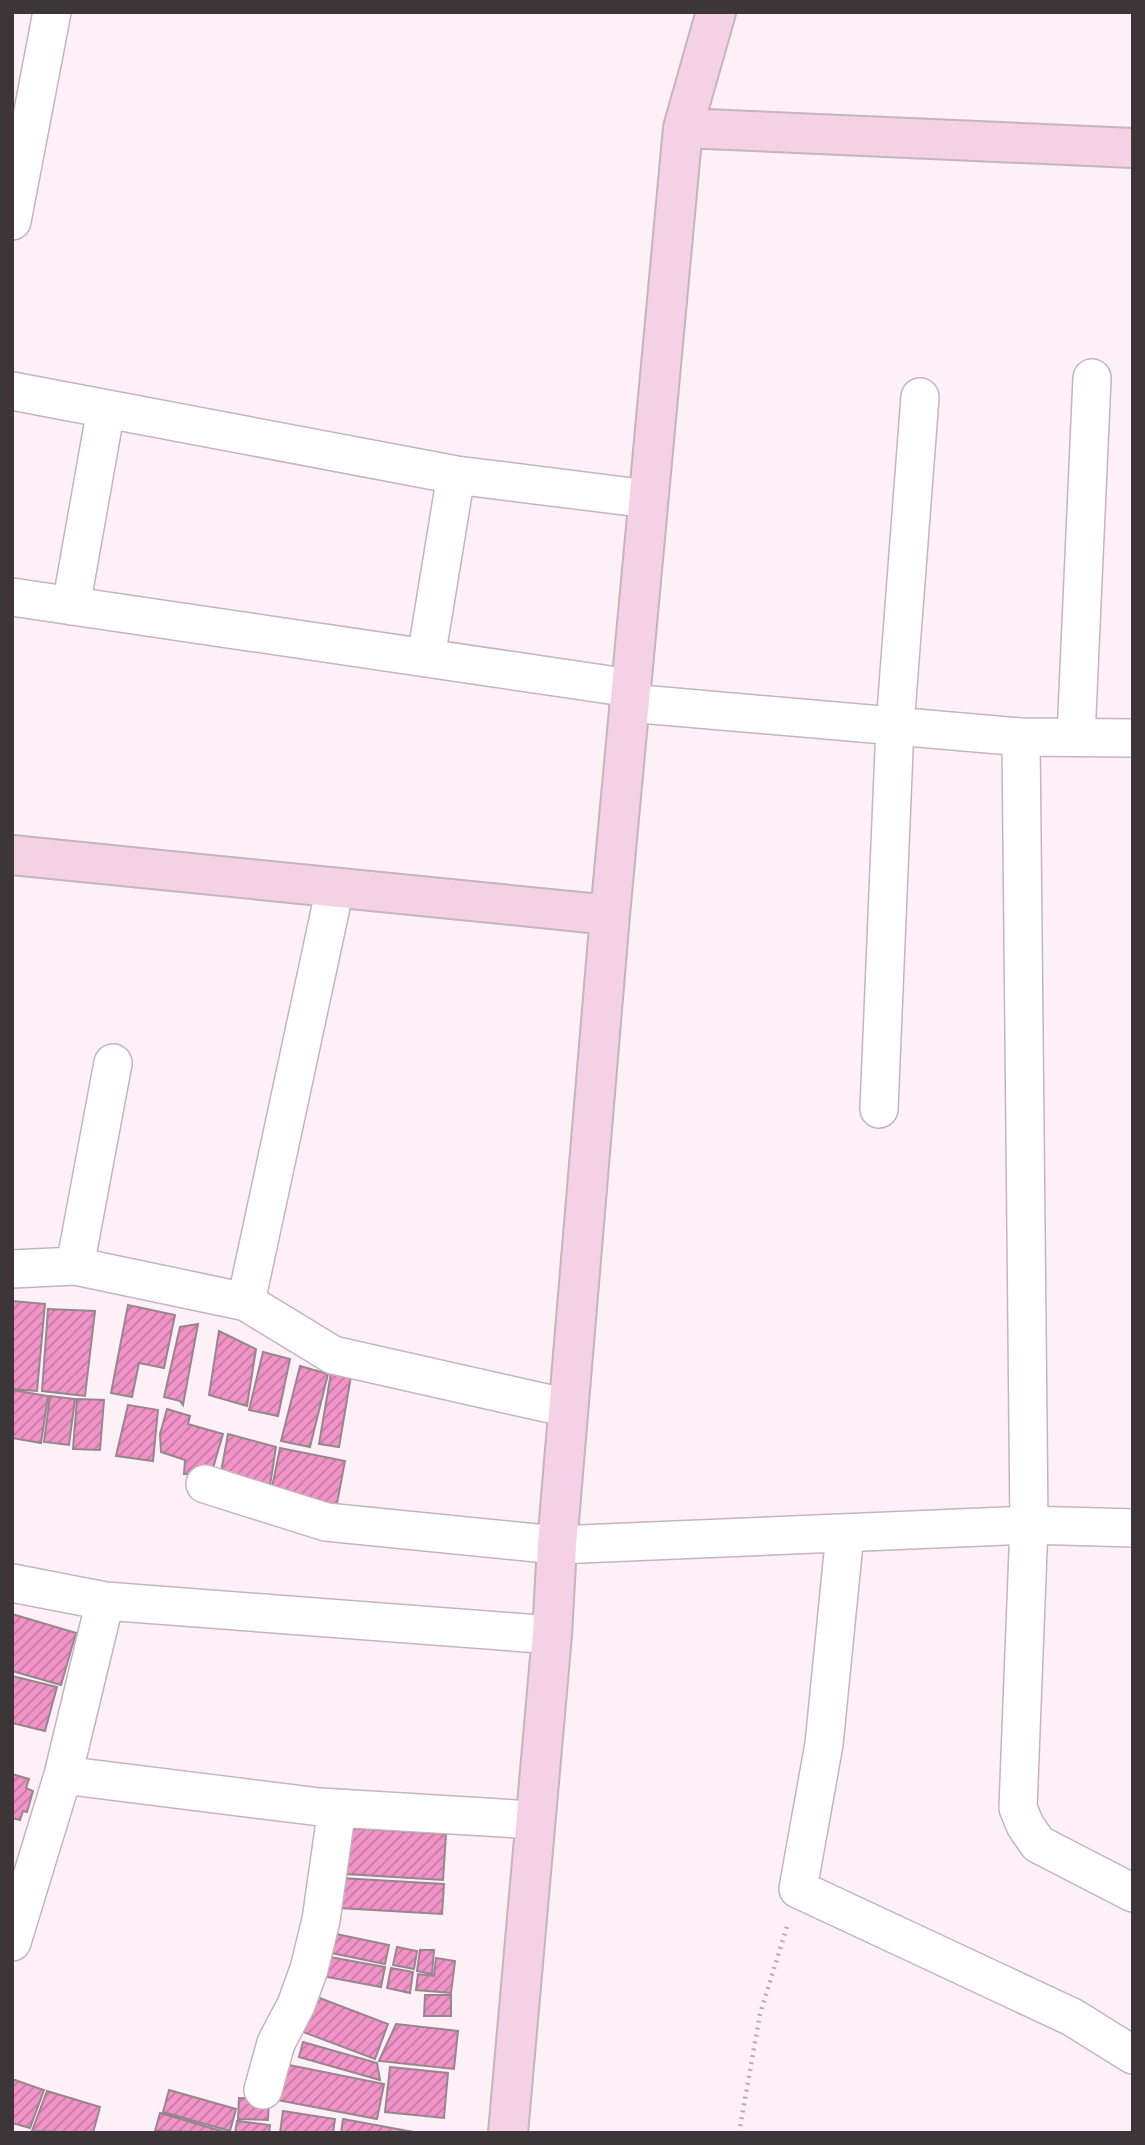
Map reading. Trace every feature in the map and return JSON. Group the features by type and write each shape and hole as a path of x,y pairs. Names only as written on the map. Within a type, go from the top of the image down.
{"street":[{"path":"508,2133 552,1635 568,1408 610,915 683,128 716,12"},
{"path":"12,221 20,142 47,13"},
{"path":"683,128 1133,148"},
{"path":"1076,737 1092,378"},
{"path":"12,391 456,475 648,499"},
{"path":"879,1109 895,726 920,397"},
{"path":"71,606 106,409"},
{"path":"426,657 456,475"},
{"path":"12,597 426,657 630,696 895,726 1021,737 1133,738"},
{"path":"1021,737 1029,1525 1018,1808 1025,1825 1038,1844 1133,1893"},
{"path":"12,855 610,915"},
{"path":"246,1301 335,888"},
{"path":"75,1266 113,1063"},
{"path":"12,1269 75,1266 246,1301 333,1355 568,1408"},
{"path":"205,1484 326,1522 557,1545 1029,1525 1133,1528"},
{"path":"845,1533 824,1744 798,1889 1072,2017 1133,2055"},
{"path":"12,1583 105,1601 552,1635"},
{"path":"12,1942 63,1775 105,1601"},
{"path":"63,1775 337,1808 534,1820"},
{"path":"262,2090 276,2043 296,2004 309,1969 321,1920 337,1808"}],"path":[{"path":"739,2133 760,2014 798,1889"}],"building":[{"path":"12,1301 45,1304 37,1391 12,1389"},
{"path":"128,1305 175,1315 164,1368 139,1363 132,1397 111,1393"},
{"path":"48,1309 95,1311 85,1396 42,1391"},
{"path":"198,1324 183,1405 180,1401 164,1397 180,1327"},
{"path":"219,1331 256,1349 247,1406 209,1395"},
{"path":"263,1352 290,1359 278,1416 249,1410"},
{"path":"300,1366 328,1374 310,1447 281,1441"},
{"path":"331,1373 351,1376 339,1447 319,1444"},
{"path":"12,1390 48,1396 41,1443 12,1438"},
{"path":"50,1396 75,1399 69,1445 44,1442"},
{"path":"77,1399 104,1400 100,1450 73,1449"},
{"path":"128,1405 158,1410 153,1461 116,1456"},
{"path":"167,1409 190,1416 188,1424 223,1434 211,1475 184,1474 185,1460 161,1452 160,1434"},
{"path":"228,1434 276,1447 268,1498 219,1483"},
{"path":"280,1448 345,1461 335,1514 269,1502"},
{"path":"12,1614 76,1633 61,1685 12,1671"},
{"path":"12,1676 57,1687 45,1731 12,1723"},
{"path":"12,1774 29,1779 26,1788 33,1791 27,1812 23,1811 20,1820 12,1818"},
{"path":"348,1828 446,1834 443,1880 346,1874"},
{"path":"340,1878 444,1884 442,1914 339,1908"},
{"path":"336,1934 389,1945 385,1964 331,1953"},
{"path":"397,1947 417,1951 414,1969 393,1965"},
{"path":"420,1950 434,1950 432,1974 417,1971"},
{"path":"330,1957 385,1967 381,1987 327,1977"},
{"path":"436,1958 455,1961 451,1993 416,1990 418,1974 434,1976"},
{"path":"391,1968 413,1972 410,1993 387,1988"},
{"path":"425,1995 451,1995 451,2016 424,2016"},
{"path":"317,1997 388,2024 375,2059 303,2032"},
{"path":"396,2024 458,2031 454,2069 379,2061"},
{"path":"303,2042 377,2063 380,2080 299,2057"},
{"path":"284,2064 384,2084 377,2119 277,2100"},
{"path":"390,2067 448,2073 444,2118 385,2112"},
{"path":"12,2079 44,2090 30,2128 12,2123"},
{"path":"169,2090 236,2109 230,2131 163,2112"},
{"path":"47,2091 100,2107 93,2133 32,2131"},
{"path":"239,2098 269,2099 268,2120 238,2119"},
{"path":"283,2111 335,2119 333,2133 280,2133"},
{"path":"160,2113 228,2133 155,2131"},
{"path":"343,2119 419,2133 341,2133"},
{"path":"237,2121 270,2125 269,2133 235,2133"}]}
